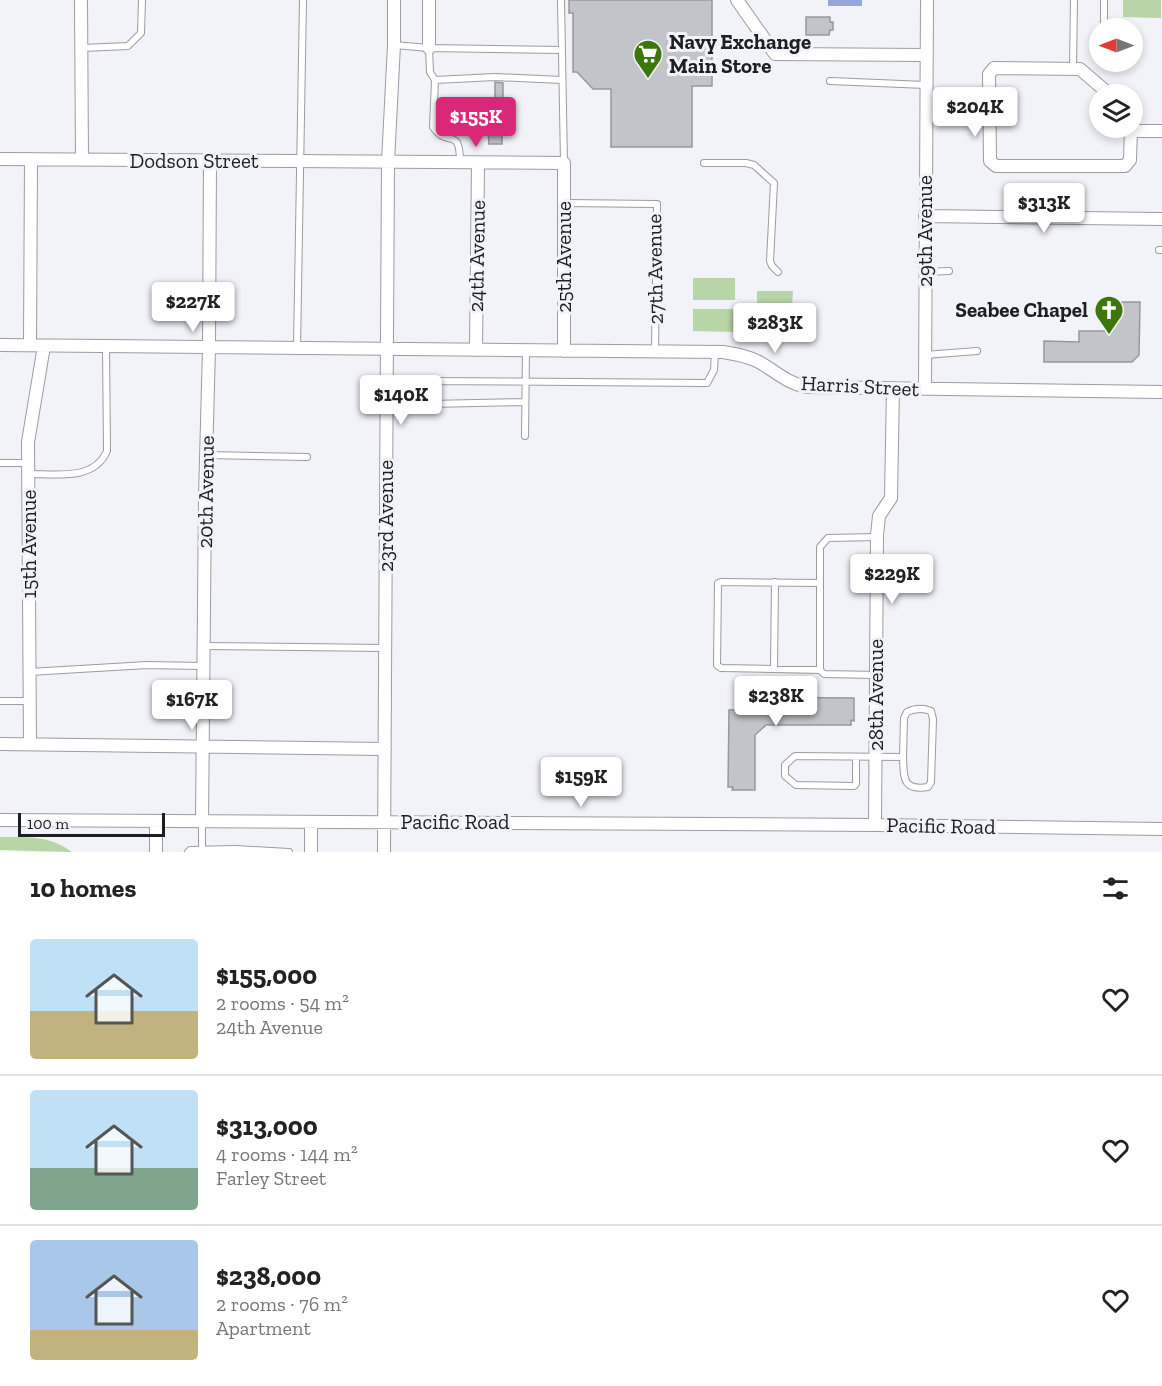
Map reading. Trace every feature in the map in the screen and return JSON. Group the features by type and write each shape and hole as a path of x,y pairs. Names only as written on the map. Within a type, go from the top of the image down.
{"street":[{"path":"81,0 82,160"},
{"name":"23rd Avenue","path":"384,852 388,162 394,0"},
{"path":"429,0 429,48"},
{"path":"737,0 775,54 927,55"},
{"name":"29th Avenue","path":"925,389 927,0"},
{"path":"1097,84 1080,69 1073,68 994,68 991,70 989,74 990,161 992,164 1125,166 1130,160 1131,138"},
{"path":"1143,130 1162,131"},
{"name":"Dodson Street","path":"0,159 564,163"},
{"path":"30,345 31,159"},
{"name":"20th Avenue","path":"202,822 210,161"},
{"name":"24th Avenue","path":"476,350 478,163"},
{"name":"25th Avenue","path":"564,163 564,351"},
{"path":"925,216 1162,219"},
{"name":"Harris Street","path":"0,345 715,352 738,354 754,359 796,385 1162,392"},
{"name":"15th Avenue","path":"30,744 28,442 44,346"},
{"name":"28th Avenue","path":"875,825 877,537 879,516 891,498 893,388"},
{"path":"0,744 385,749"},
{"name":"Pacific Road","path":"0,820 1162,829"},
{"path":"156,822 156,852"},
{"path":"311,852 312,822"}],"lane":[{"path":"81,48 128,46 141,33 142,0"},
{"path":"297,348 303,0"},
{"path":"561,0 564,163"},
{"path":"1073,68 1074,0"},
{"path":"1104,0 1104,18"},
{"path":"394,45 429,48 561,50"},
{"path":"429,48 430,72 435,80 434,127 443,137 457,141 460,146 460,164"},
{"path":"435,80 495,77 561,80"},
{"path":"830,81 926,85"},
{"path":"704,163 754,165 774,183 770,261 778,272"},
{"name":"27th Avenue","path":"564,203 657,204 655,352"},
{"path":"925,272 949,271"},
{"path":"0,463 28,469 84,472 102,461 107,451 106,347"},
{"path":"525,436 526,350"},
{"path":"925,355 977,351"},
{"path":"525,402 430,404 419,399 419,387 429,381 707,383 714,370 715,352"},
{"path":"207,455 307,457"},
{"path":"820,670 820,547 828,538 877,537"},
{"path":"820,583 721,582 718,586 717,665 721,668 820,670 824,674 876,675"},
{"path":"774,668 775,582"},
{"path":"204,646 385,648"},
{"path":"29,672 147,665 204,666"},
{"path":"0,701 29,701"},
{"path":"914,709 931,711 933,719 931,782 928,787 910,787 906,783 903,776 903,757 904,718 907,712 914,709"},
{"path":"856,757 856,784 854,786 796,785 785,776 785,765 795,756 903,757"},
{"path":"202,822 202,850"},
{"path":"188,852 189,850 289,852"}],"green space":[{"path":"1123,0 1161,0 1161,18 1123,17"},
{"path":"693,278 735,278 735,300 693,300"},
{"path":"757,291 793,291 792,307 757,307"},
{"path":"693,309 735,309 735,332 693,331"},
{"path":"757,317 792,317 792,334 757,334"},
{"path":"0,837 28,837 46,840 64,846 72,852 0,850"}],"water":[{"path":"828,0 862,0 862,6 828,6"}],"building":[{"name":"Navy Exchange Main Store","path":"569,0 712,0 712,86 692,86 692,147 611,147 611,89 593,89 577,72 573,72 573,13 569,13"},
{"path":"806,17 830,17 833,30 830,30 829,35 806,35"},
{"path":"495,82 503,83 503,115 507,115 507,130 502,130 502,144 489,144 488,131 450,130 450,112 489,111 489,98 495,98"},
{"name":"Seabee Chapel","path":"1108,302 1140,302 1139,355 1132,362 1044,362 1044,341 1079,342 1079,331 1108,331"},
{"path":"742,697 854,698 854,721 851,720 851,725 766,725 755,735 755,790 732,790 733,787 728,787 729,710 742,710"}],"place":[{"name":"Navy Exchange Main Store","path":"648,80"},
{"name":"Seabee Chapel","path":"1109,336"}]}
